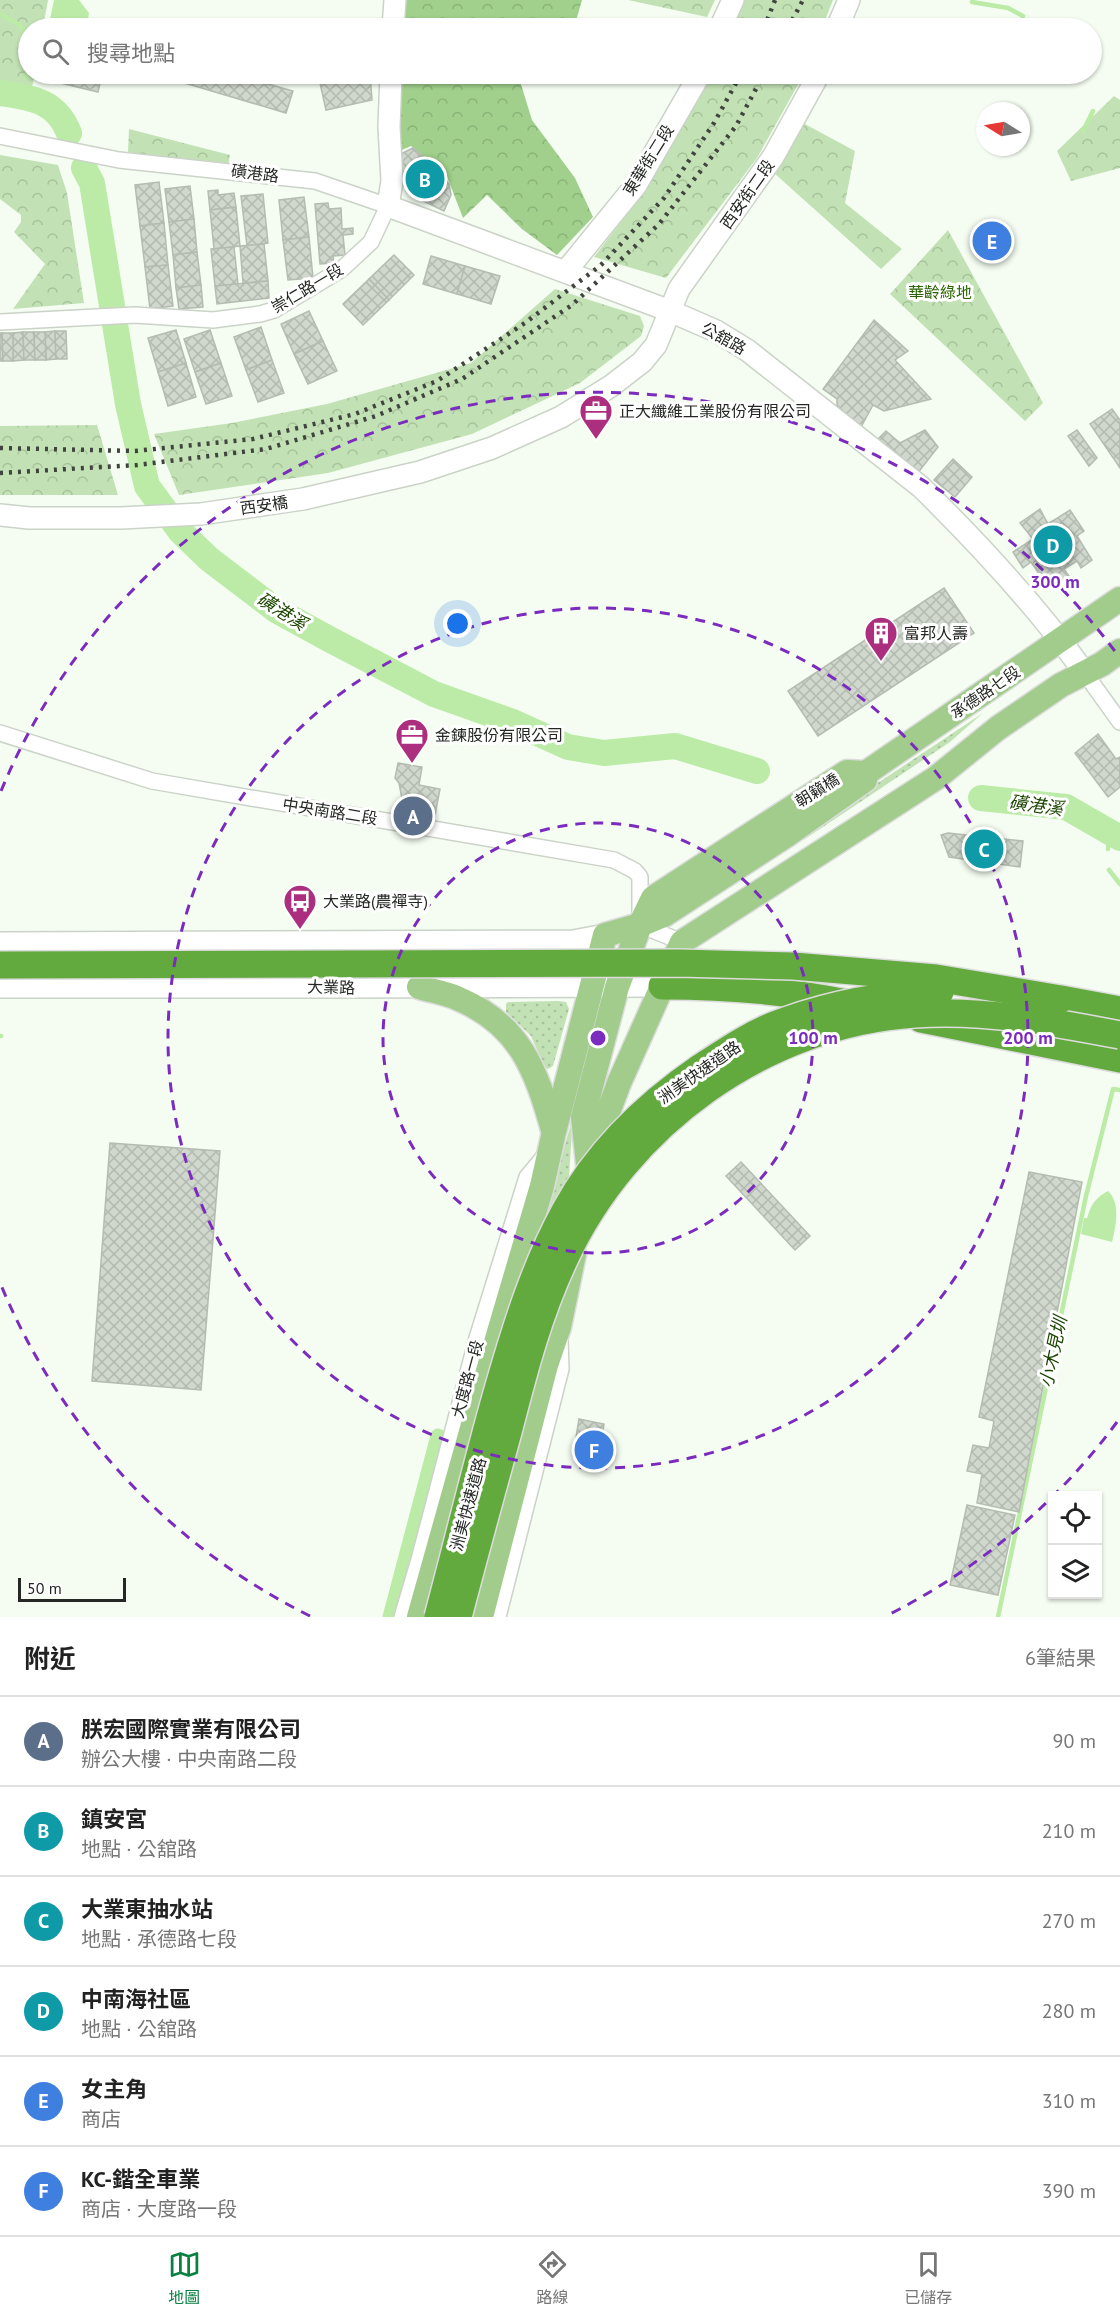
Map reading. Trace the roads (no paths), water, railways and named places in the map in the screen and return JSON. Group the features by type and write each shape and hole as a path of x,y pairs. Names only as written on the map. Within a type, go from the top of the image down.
{"highway":[{"path":"0,965 679,963 793,966 936,978 1061,999"},
{"path":"662,986 702,986 786,993 837,1001 1120,1059"},
{"name":"洲美快速道路","path":"438,1617 505,1365 539,1265 566,1209 593,1169 628,1126 674,1085 728,1048 783,1021 842,1004 905,993 982,992 1061,999 1120,1010"},
{"name":"洲美快速道路","path":"458,1617 525,1368 545,1305 564,1260 584,1221 609,1184 638,1149 672,1115 747,1063 819,1032 865,1020 955,1012 1042,1020 1120,1035"}],"main road":[{"name":"承德路七段","path":"856,773 1120,599"},
{"path":"481,1617 546,1365 560,1328 590,1175 606,1118 619,1083 682,942 936,778 998,728 1061,685 1102,664 1120,651"},
{"name":"朝籟橋","path":"856,773 865,780 664,915 640,925 653,898 787,809 856,773"},
{"path":"591,987 605,935 640,925"},
{"path":"590,1175 583,1117 617,987 640,925"},
{"path":"419,987 458,998 504,1026 528,1059 541,1087 552,1140"},
{"name":"大度路一段","path":"419,1617 542,1186 591,987"}],"street":[{"path":"394,18 395,0"},
{"path":"725,18 733,0"},
{"path":"841,18 849,0"},
{"path":"388,206 392,181 389,127 391,84"},
{"name":"東華街二段","path":"566,271 636,185 694,84"},
{"name":"西安街二段","path":"519,437 561,417 610,386 642,362 656,345 679,289 773,157 813,84"},
{"name":"磺港路","path":"0,136 119,160 315,181 388,206"},
{"name":"公舘路","path":"388,206 670,311 716,331 747,350 921,488 1039,612 1084,672"},
{"name":"崇仁路一段","path":"0,322 123,316 213,320 274,310 342,269 371,242 388,206"},
{"name":"西安橋","path":"0,515 29,518 121,518 201,514 303,499 420,472 519,437"},
{"path":"1084,672 1120,722"},
{"name":"中央南路二段","path":"0,733 152,781 614,861 635,871 640,877 640,925"},
{"path":"640,925 682,942"},
{"path":"0,943 573,941 605,935"},
{"name":"大業路","path":"0,987 662,986"},
{"name":"大度路一段","path":"402,1617 477,1338 526,1177 552,1140"},
{"path":"498,1617 561,1369 560,1328"}],"waterway":[{"path":"972,2 1008,8 1023,16"},
{"path":"0,14 18,24"},
{"name":"磺港溪","path":"0,93 42,102 64,122 69,133"},
{"path":"1083,131 1093,111"},
{"name":"磺港溪","path":"84,168 92,183 128,404 147,486 181,532 209,559 276,610 434,694 513,722 568,747 604,753 675,746 757,771"},
{"name":"磺港溪","path":"981,798 1066,807 1120,838"},
{"path":"1108,849 1109,831"},
{"path":"1109,870 1120,884"},
{"name":"小木見圳","path":"998,1617 1086,1196 1113,1089 1120,1090"},
{"path":"390,1617 438,1436"}],"railway":[{"path":"768,18 775,0"},
{"path":"793,18 803,0"},
{"path":"0,448 135,451 253,439 355,414 437,381 525,323 601,265 664,198 714,123 735,84"},
{"path":"0,473 137,465 266,449 376,416 462,379 572,305 659,224 736,126 759,84"}],"place":[{"name":"鎮安宮","path":"425,179"},
{"name":"女主角","path":"992,241"},
{"name":"正大纖維工業股份有限公司","path":"596,440"},
{"name":"中南海社區","path":"1053,545"},
{"name":"富邦人壽","path":"881,662"},
{"name":"金鍊股份有限公司","path":"412,764"},
{"name":"朕宏國際實業有限公司","path":"413,816"},
{"name":"大業東抽水站","path":"984,849"},
{"name":"大業路(農禪寺)","path":"300,930"},
{"name":"KC-鍇全車業","path":"594,1450"}],"park label":[{"name":"華齡綠地","path":"940,292"}]}
